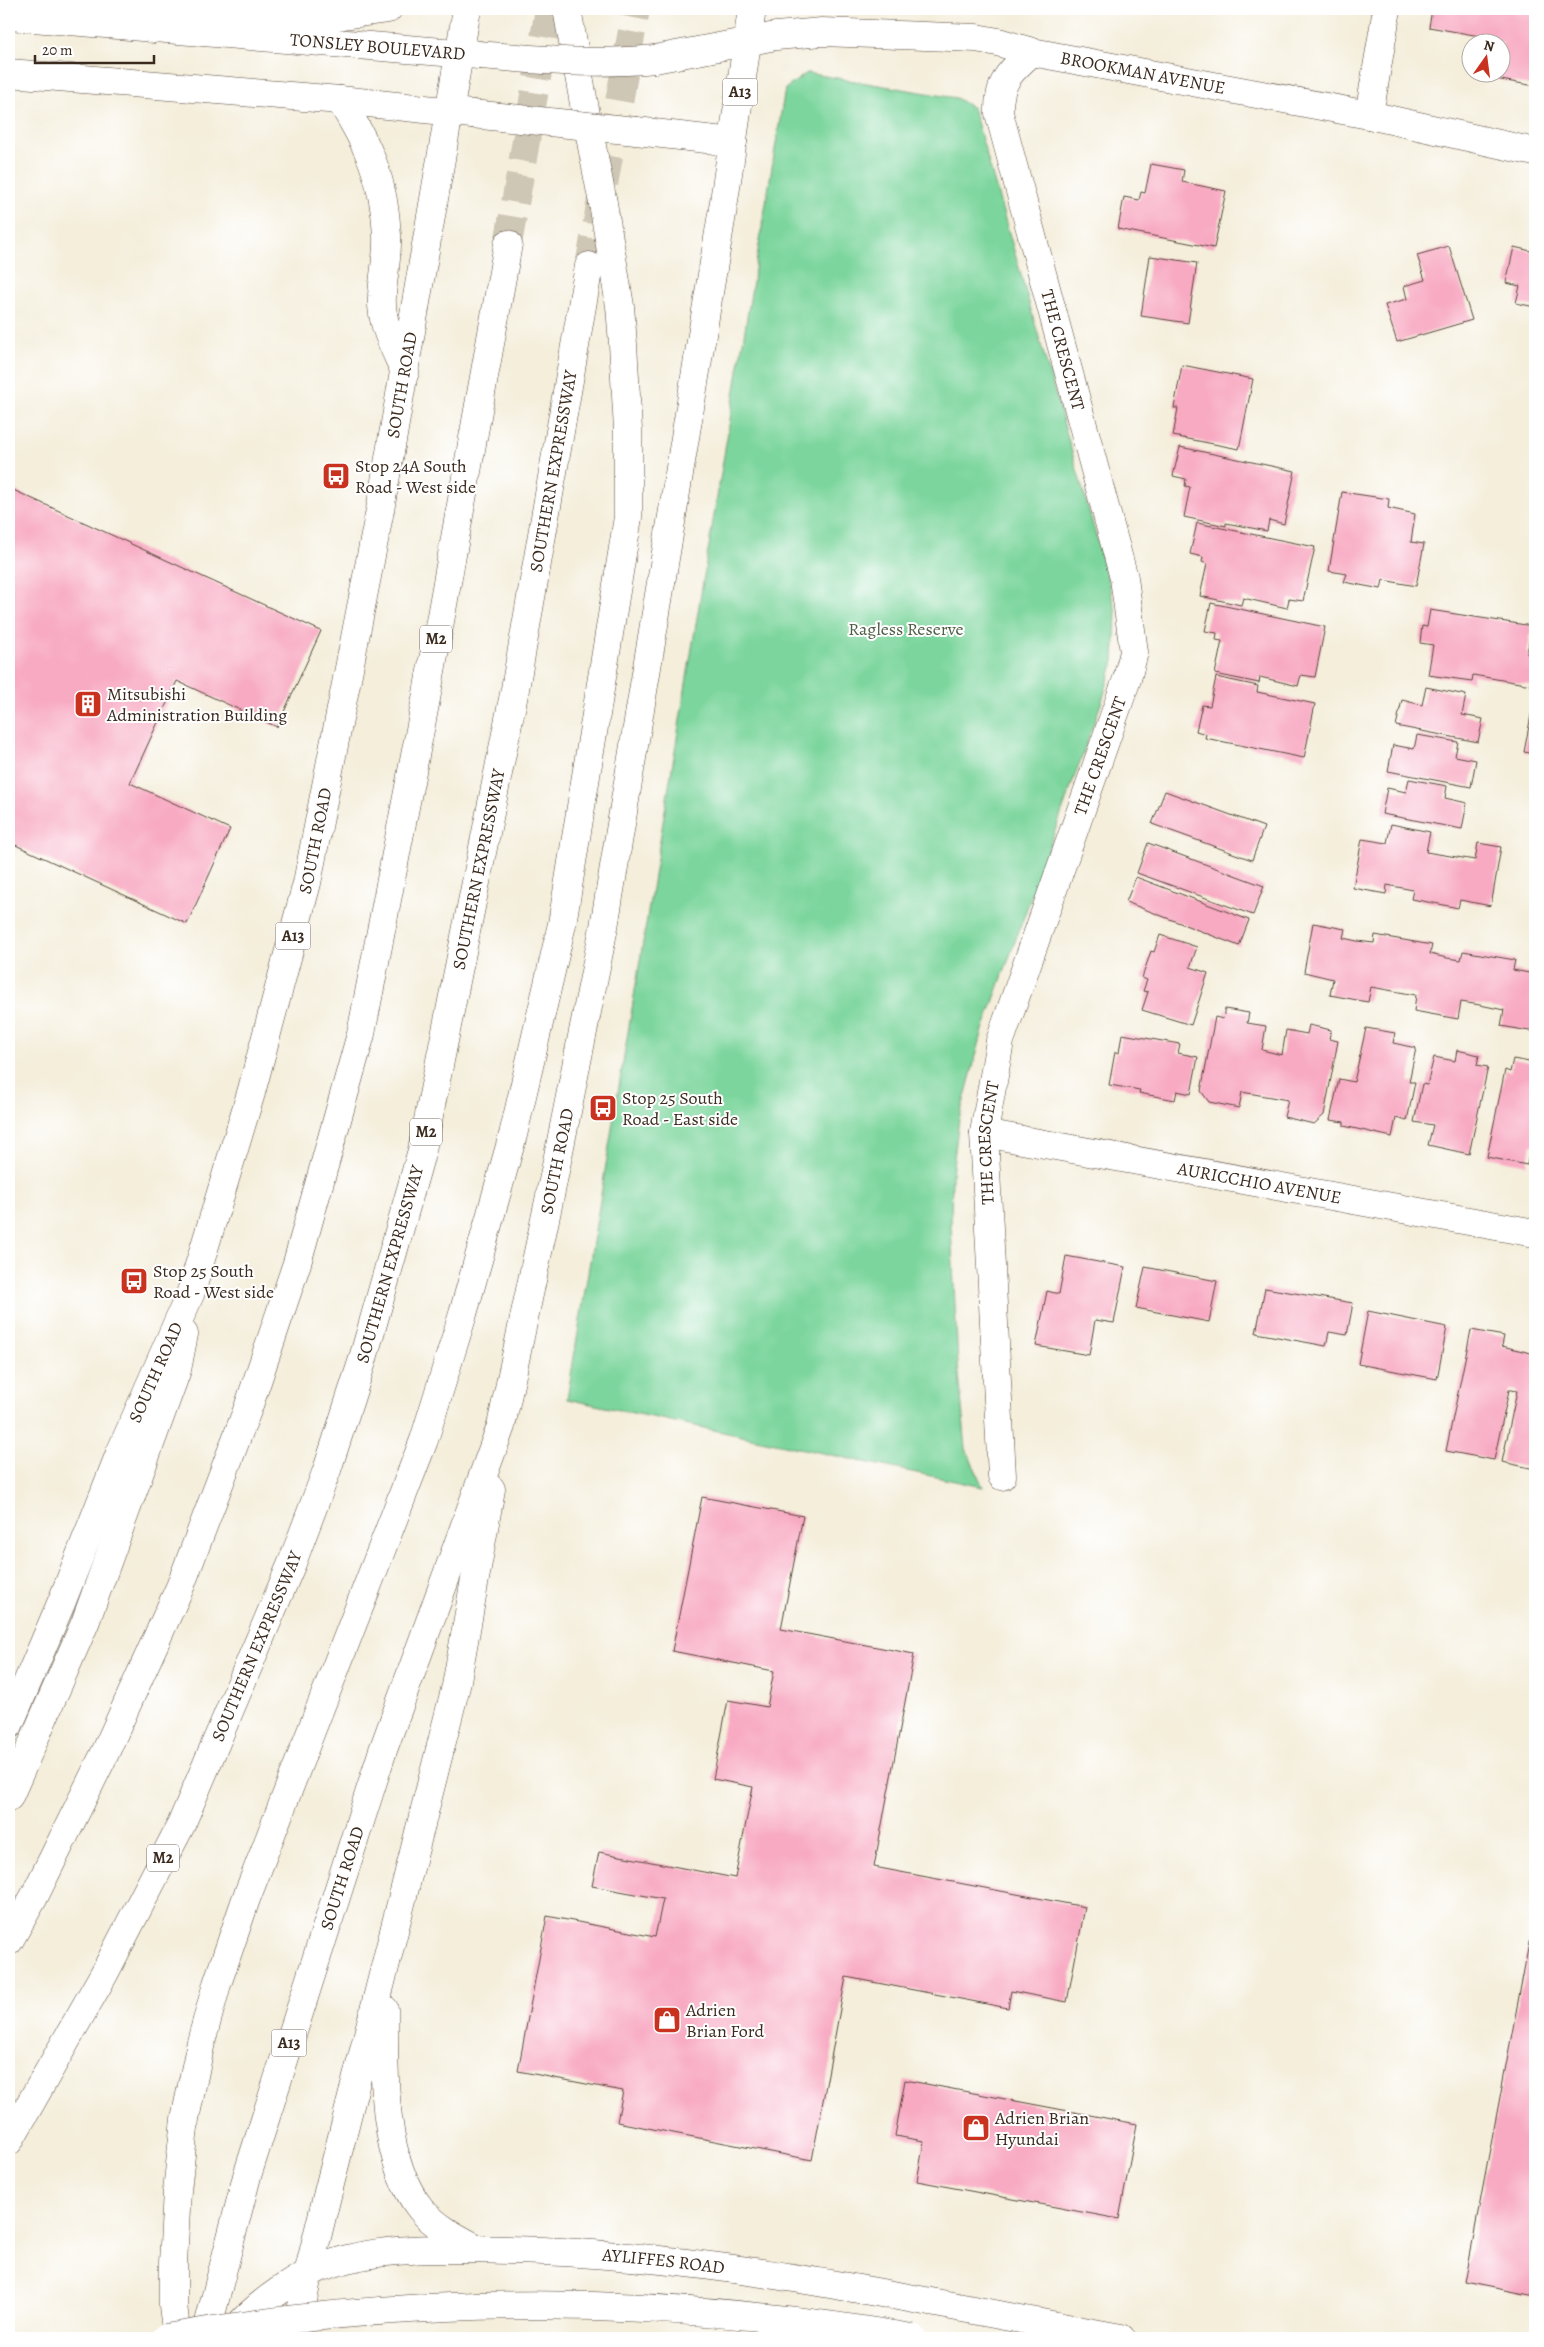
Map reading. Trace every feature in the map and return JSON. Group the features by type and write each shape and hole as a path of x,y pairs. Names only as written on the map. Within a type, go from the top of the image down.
{"main road":[{"path":"153,30 174,9"},
{"path":"153,30 223,10 337,16 388,9"},
{"name":"SOUTH ROAD","path":"9,1724 62,1602 120,1453 191,1292 251,1093 307,884 405,372 461,113 469,54 467,9"},
{"path":"177,2338 173,2305 173,2263 177,2191 189,2096 208,2018 246,1899 424,1440 463,1314 515,1125 562,924 627,529 628,430 620,306 567,9"},
{"name":"SOUTH ROAD","path":"296,2338 308,2274 384,1968 440,1756 469,1622 501,1426 604,927 733,142 752,9"},
{"path":"1369,115 1387,9"},
{"name":"TONSLEY BOULEVARD","path":"9,16 153,30 576,62 614,63 655,59 746,42"},
{"name":"BROOKMAN AVENUE","path":"746,42 784,35 822,32 917,34 991,40 1032,52 1369,115 1535,152"},
{"name":"THE CRESCENT","path":"1002,1476 984,1134 1000,1041 1109,736 1134,652 1124,578 999,113 998,100 1002,85 1009,74 1032,52"},
{"path":"9,73 340,100 733,142"},
{"path":"340,100 365,141 374,162 384,208 387,236 381,298 383,318 405,372"},
{"name":"M2","path":"9,1941 34,1896 105,1753 180,1587 248,1408 297,1263 361,1034 426,699 508,244"},
{"name":"SOUTHERN EXPRESSWAY","path":"9,2141 104,1974 181,1825 292,1563 327,1470 362,1362 422,1150 516,690 589,266"},
{"name":"AURICCHIO AVENUE","path":"984,1134 1535,1233"},
{"path":"9,1797 85,1623 178,1370 191,1292"},
{"name":"SOUTH ROAD","path":"205,2338 247,2176 380,1759 501,1426"},
{"path":"384,1968 386,2102 392,2142 403,2175 414,2199 430,2220 478,2249"},
{"name":"AYLIFFES ROAD","path":"227,2338 242,2321 267,2300 308,2274 348,2258 392,2251 478,2249 538,2250 650,2258 751,2272 1121,2338"},
{"path":"166,2338 285,2319 357,2312 429,2307 576,2305 649,2307 794,2320 912,2338"}],"green space":[{"name":"Ragless Reserve","path":"807,73 956,98 973,108 1099,546 1116,612 1114,661 1103,698 983,1030 959,1119 952,1174 951,1226 958,1364 966,1449 983,1487 567,1399 785,89"}],"building":[{"path":"1432,9 1535,9 1535,86 1512,82 1512,32 1462,33 1429,27"},
{"path":"1151,164 1184,170 1182,182 1226,191 1214,248 1118,229 1124,197 1139,200 1141,192 1145,193"},
{"path":"1449,246 1472,320 1397,342 1385,305 1407,299 1404,286 1425,280 1417,255"},
{"path":"1514,247 1535,252 1535,307 1516,303 1520,286 1506,283"},
{"path":"1150,256 1197,263 1188,323 1141,316"},
{"path":"1182,365 1253,379 1239,449 1173,436 1178,408 1174,408"},
{"path":"1180,447 1295,471 1284,524 1269,520 1267,531 1226,523 1226,526 1184,517 1190,487 1185,486 1186,479 1173,476"},
{"name":"Mitsubishi Administration Building","path":"9,488 321,631 277,727 177,681 130,783 230,829 187,924 9,842"},
{"path":"1342,492 1389,499 1388,508 1415,514 1411,542 1424,544 1416,586 1383,580 1381,589 1344,582 1347,574 1329,571"},
{"path":"1197,523 1315,547 1303,601 1289,599 1287,608 1243,598 1241,605 1200,596 1207,564 1202,562 1203,557 1190,554"},
{"path":"1211,603 1325,627 1315,677 1301,675 1298,686 1260,677 1259,683 1215,674 1222,641 1216,640 1217,633 1205,631"},
{"path":"1430,610 1532,626 1527,654 1535,655 1531,685 1473,675 1472,681 1428,675 1433,645 1420,643 1422,626 1427,627"},
{"path":"1216,677 1258,686 1257,692 1315,704 1304,758 1205,738 1206,734 1196,731 1202,705 1210,706"},
{"path":"1426,687 1466,695 1462,715 1483,719 1478,742 1396,726 1402,700 1422,705"},
{"path":"1533,705 1535,706 1535,754 1524,752"},
{"path":"1417,735 1458,742 1455,756 1476,760 1471,787 1388,771 1393,745 1414,749"},
{"path":"1409,779 1447,786 1445,798 1467,803 1462,829 1382,814 1387,788 1406,792"},
{"path":"1165,791 1264,827 1252,860 1152,824"},
{"path":"1391,824 1430,832 1426,852 1475,860 1478,843 1501,847 1491,906 1460,900 1458,908 1411,899 1413,890 1387,885 1386,894 1353,888 1362,839 1387,843"},
{"path":"1148,843 1264,886 1253,915 1137,873"},
{"path":"1136,877 1249,920 1239,946 1126,902"},
{"path":"1313,923 1345,929 1343,938 1357,941 1374,943 1375,935 1432,945 1430,954 1447,958 1461,960 1463,951 1515,960 1513,970 1535,974 1535,1032 1501,1026 1504,1010 1480,1005 1461,1002 1458,1019 1414,1011 1416,995 1371,987 1368,1002 1330,995 1333,979 1304,972"},
{"path":"1160,935 1197,947 1190,967 1208,973 1191,1025 1142,1010 1148,992 1143,991 1147,980 1142,978 1151,951 1154,952"},
{"path":"1225,1009 1249,1013 1247,1023 1266,1026 1262,1050 1282,1055 1286,1030 1307,1034 1309,1025 1331,1030 1329,1039 1338,1041 1324,1115 1314,1124 1284,1117 1288,1100 1242,1092 1239,1108 1209,1102 1201,1091 1215,1017 1223,1019"},
{"path":"1366,1028 1395,1033 1393,1043 1416,1048 1409,1082 1415,1082 1407,1121 1396,1118 1392,1137 1344,1126 1344,1122 1330,1120 1339,1079 1354,1082"},
{"path":"1122,1034 1180,1044 1178,1053 1198,1057 1191,1094 1177,1091 1175,1100 1139,1093 1140,1090 1109,1085 1115,1052 1119,1053"},
{"path":"1457,1050 1479,1055 1477,1065 1488,1067 1469,1154 1428,1145 1433,1125 1414,1122 1422,1084 1427,1085 1434,1057 1455,1061"},
{"path":"1513,1059 1535,1063 1535,1146 1531,1145 1527,1165 1487,1157 1505,1070 1510,1072"},
{"path":"1066,1256 1125,1267 1114,1323 1095,1320 1089,1355 1036,1346 1047,1291 1059,1294"},
{"path":"1145,1267 1217,1281 1209,1322 1136,1308"},
{"path":"1265,1288 1353,1303 1347,1335 1329,1332 1326,1346 1256,1333"},
{"path":"1368,1311 1447,1327 1437,1379 1358,1364"},
{"path":"1471,1330 1504,1336 1502,1346 1535,1354 1535,1469 1502,1462 1517,1391 1509,1390 1494,1460 1446,1451"},
{"path":"702,1497 803,1516 781,1629 914,1654 874,1867 1085,1907 1067,2002 1011,1991 1008,2008 846,1977 812,2160 617,2122 623,2091 518,2071 547,1916 655,1937 663,1899 592,1886 599,1852 735,1878 753,1787 713,1779 728,1700 767,1707 774,1671 672,1651"},
{"path":"1535,1917 1535,2296 1465,2282"},
{"path":"905,2080 1137,2124 1119,2219 917,2181 924,2141 895,2136"}],"tunnel":[{"path":"508,244 549,9"},
{"path":"589,266 636,9"}],"place":[{"name":"Stop 24A South Road - West side","path":"336,476"},
{"name":"Mitsubishi Administration Building","path":"88,704"},
{"name":"Stop 25 South Road - East side","path":"603,1108"},
{"name":"Stop 25 South Road - West side","path":"134,1281"},
{"name":"Adrien Brian Ford","path":"667,2020"},
{"name":"Adrien Brian Hyundai","path":"976,2128"}]}
